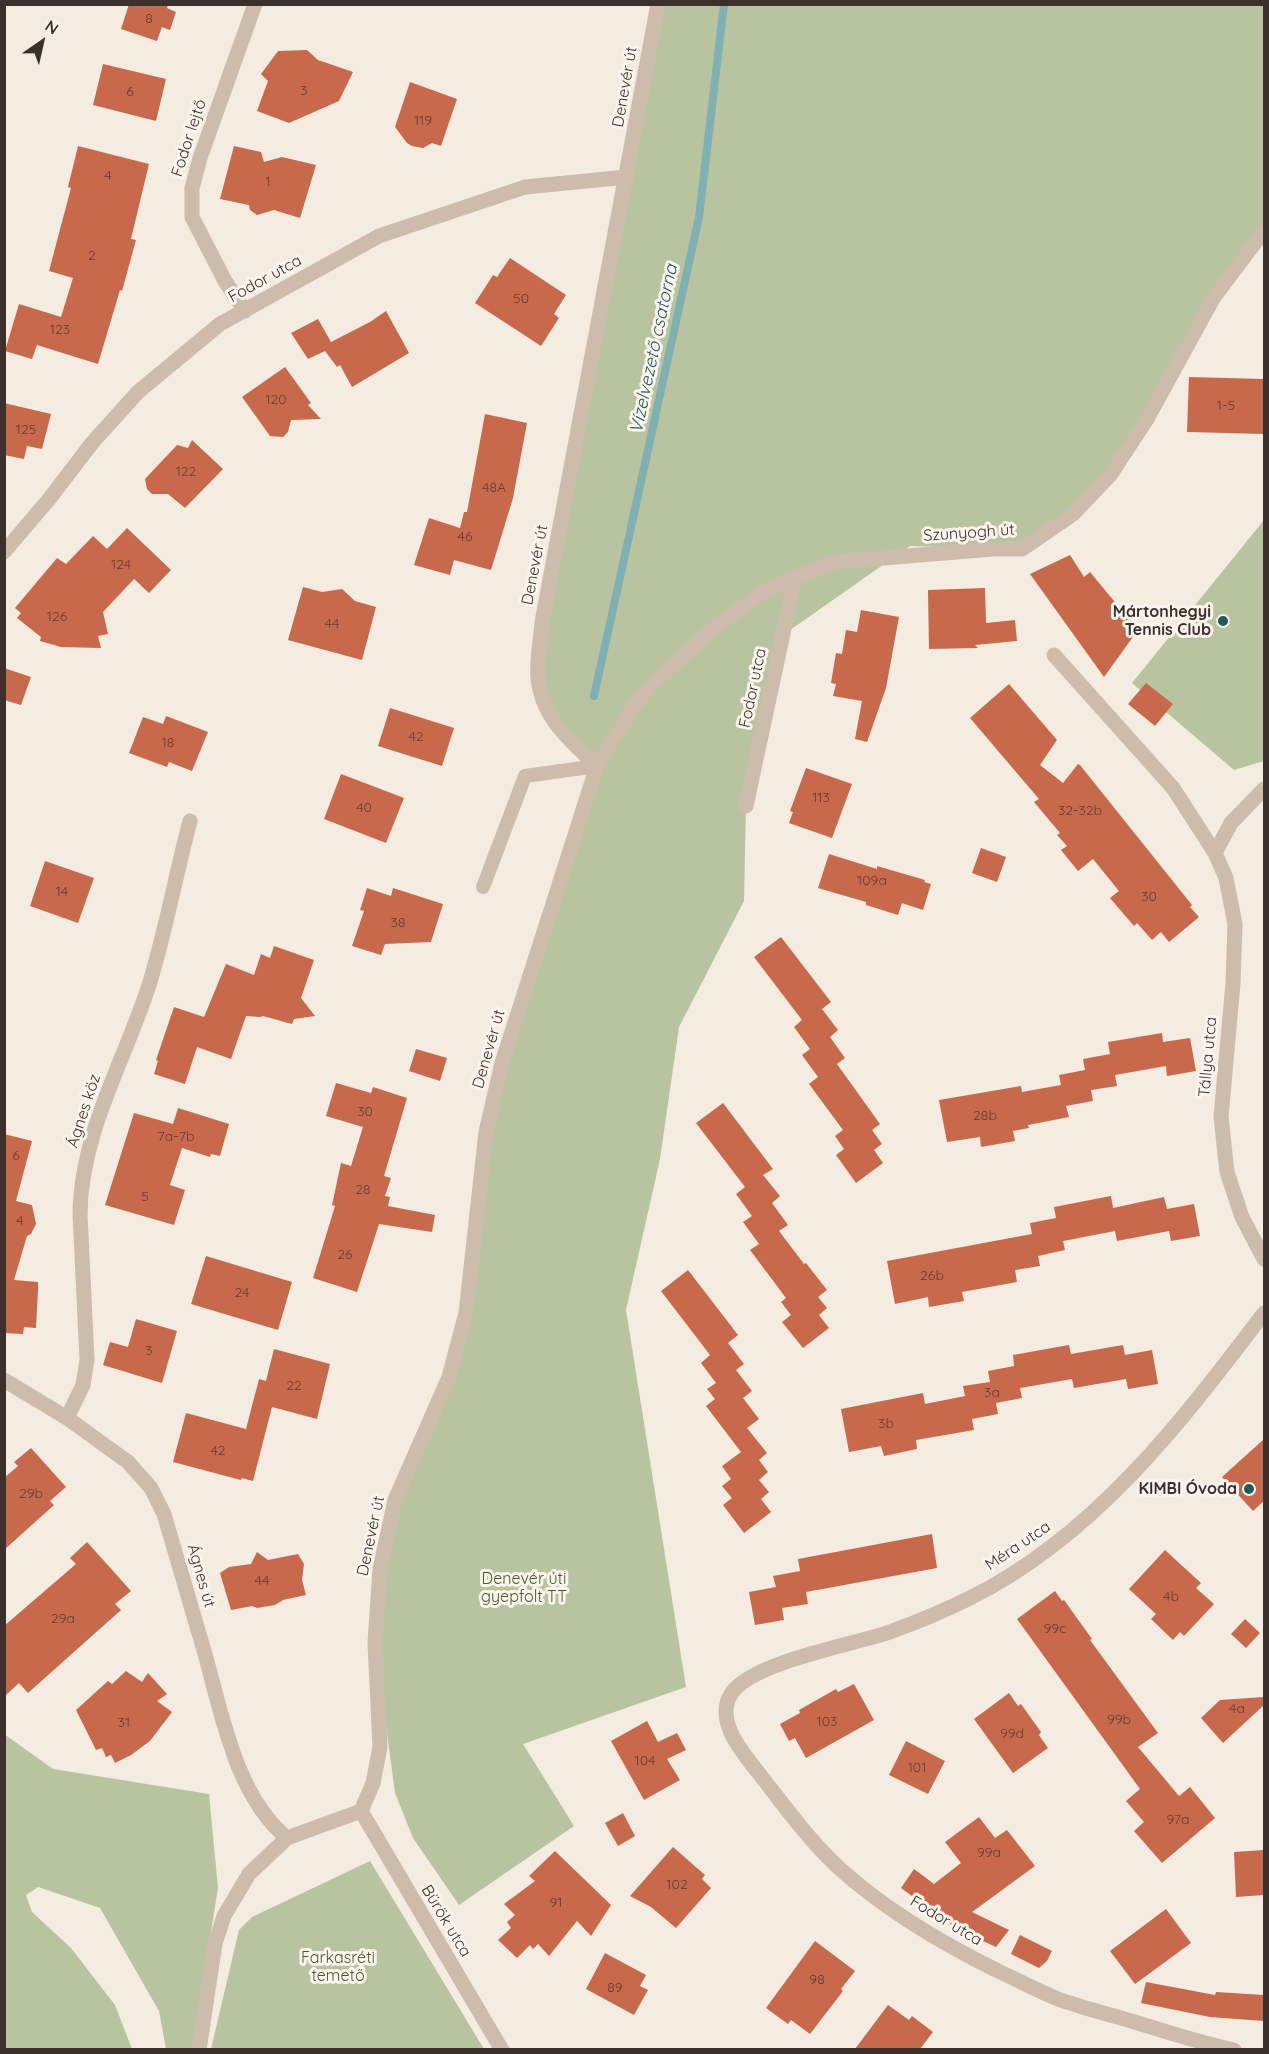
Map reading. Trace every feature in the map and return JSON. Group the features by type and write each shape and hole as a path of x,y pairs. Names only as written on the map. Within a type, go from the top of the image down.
{"street":[{"name":"Fodor lejtő","path":"245,311 225,281 192,217 192,188 200,158 255,4"},
{"name":"Denevér út","path":"361,1811 374,1783 380,1747 375,1643 380,1569 395,1500 449,1377 466,1313 486,1131 502,1063 597,766 562,732 544,706 537,678 542,622 658,4"},
{"name":"Fodor utca","path":"4,552 50,498 92,443 138,392 220,324 379,236 525,187 627,177"},
{"name":"Szunyogh út","path":"597,766 633,707 652,684 716,626 768,589 834,562 993,549 1022,549 1073,514 1111,474 1147,419 1214,297 1264,231"},
{"name":"Fodor utca","path":"746,806 795,578"},
{"name":"Tállya utca","path":"1054,655 1173,788 1215,853 1226,878 1235,924 1233,983 1221,1117 1227,1172 1242,1217 1264,1259"},
{"path":"1215,853 1232,823 1264,789"},
{"name":"Ágnes köz","path":"66,1418 83,1385 87,1360 80,1214 80,1192 84,1171 106,1096 150,982 190,821"},
{"name":"Méra utca","path":"724,1707 731,1693 740,1683 765,1668 888,1633 922,1620 1007,1578 1041,1555 1085,1520 1158,1446 1264,1313"},
{"name":"Ágnes út","path":"4,1380 66,1418 128,1462 151,1488 164,1514 234,1757 262,1811 274,1827 287,1838"},
{"name":"Fodor utca","path":"724,1707 726,1720 735,1739 785,1808 838,1866 879,1901 953,1949 1059,1999 1203,2043 1234,2049"},
{"path":"199,2049 215,1944 224,1916 249,1874 287,1838 361,1811"},
{"name":"Bürök utca","path":"361,1811 502,2049"}],"lane":[{"path":"483,887 525,776 597,766"}],"green space":[{"name":"Denevér úti gyepfolt TT","path":"658,5 1264,5 1264,231 1111,474 1022,549 910,546 783,635 746,806 744,901 679,1027 660,1159 626,1310 686,1687 523,1744 574,1826 459,1905 413,1838 395,1793 375,1643 395,1500 466,1313 486,1132 597,766 562,732 537,677"},
{"name":"Mártonhegyi Tennis Club","path":"1264,520 1264,761 1234,770 1132,683"},
{"path":"4,1734 53,1769 209,1794 218,1888 192,2049 166,2049 159,2011 100,1908 38,1887 26,1895 32,1912 71,1948 115,2005 132,2049 5,2049"},
{"name":"Farkasréti temető","path":"370,1861 484,2049 211,2049 239,1930 252,1917"}],"building":[{"path":"129,4 168,4 167,8 176,12 170,30 162,27 157,41 121,29"},
{"path":"307,50 318,60 353,72 339,101 289,123 257,111 268,81 261,74 278,51"},
{"path":"103,64 166,79 156,121 93,105"},
{"path":"410,82 457,99 441,146 432,143 423,148 412,146 395,127"},
{"path":"78,146 149,164 131,239 136,240 98,364 37,345 32,359 5,351 19,304 61,317 73,278 49,271 71,188 68,187"},
{"path":"234,146 261,152 264,162 282,157 316,165 300,218 274,210 257,215 250,210 249,205 220,199"},
{"path":"510,258 566,295 554,314 559,318 541,346 475,303 493,275 497,277"},
{"path":"386,311 409,353 352,387 340,365 337,367 325,351 308,359 291,333 318,319 331,342"},
{"path":"285,367 311,403 308,405 321,419 291,420 288,432 283,437 270,436 242,397"},
{"path":"1189,377 1264,379 1264,434 1187,432"},
{"path":"4,403 51,414 42,449 27,446 24,459 4,455"},
{"path":"485,414 527,423 513,498 491,570 454,560 450,575 414,565 429,518 460,528 464,512 467,512"},
{"path":"192,440 223,469 185,508 168,494 152,494 147,489 145,479 177,445 188,448"},
{"path":"127,528 171,570 149,593 134,579 103,612 108,634 98,636 101,648 61,647 40,641 41,637 17,618 21,613 15,608 57,558 66,564 93,536 107,549"},
{"path":"1070,555 1084,577 1090,572 1138,630 1104,677 1030,574"},
{"path":"303,587 322,592 342,589 355,601 376,607 362,660 288,640"},
{"path":"985,588 986,623 1015,620 1017,641 975,645 978,648 929,649 928,590"},
{"path":"861,610 899,617 886,688 867,742 855,739 862,701 833,696 836,684 831,683 836,653 842,654 846,630 857,632"},
{"path":"4,668 31,677 21,705 4,700"},
{"path":"1146,683 1173,704 1155,726 1128,704"},
{"path":"1009,684 1057,740 1040,765 1063,783 1078,764 1080,765 1192,905 1190,907 1199,917 1169,942 1161,932 1152,940 1137,923 1134,926 1110,898 1119,891 1093,859 1078,871 1061,850 1067,846 1057,835 1060,833 1034,802 1039,799 970,718"},
{"path":"390,708 454,728 442,766 378,746"},
{"path":"166,716 208,732 192,771 169,762 167,767 129,753 143,717 163,724"},
{"path":"806,768 852,784 832,838 789,823 793,812 790,811"},
{"path":"341,774 404,798 386,843 324,819"},
{"path":"981,848 1006,857 997,882 972,873"},
{"path":"829,854 877,869 877,866 925,880 924,882 931,884 923,910 902,903 898,915 866,905 866,902 818,888"},
{"path":"45,861 94,878 78,923 30,906"},
{"path":"367,888 391,896 393,888 443,904 431,942 385,944 381,955 352,946 364,911 360,910"},
{"path":"781,937 831,1002 822,1009 838,1030 830,1037 845,1058 837,1064 880,1124 872,1130 882,1144 874,1150 883,1163 856,1183 836,1155 844,1149 835,1136 843,1130 809,1084 818,1077 802,1055 810,1049 794,1027 802,1020 754,957"},
{"path":"274,946 314,960 301,998 315,1016 294,1019 292,1024 263,1016 246,1016 231,1059 197,1047 185,1084 154,1074 158,1061 156,1060 174,1007 204,1017 226,964 254,975 261,954 270,958"},
{"path":"1162,1033 1163,1042 1190,1038 1196,1071 1167,1076 1166,1066 1115,1075 1117,1086 1091,1090 1093,1101 1066,1106 1069,1117 1028,1125 1029,1128 1013,1131 1015,1141 981,1147 980,1137 947,1142 939,1100 1021,1086 1022,1092 1061,1085 1059,1075 1085,1070 1083,1059 1110,1054 1108,1042"},
{"path":"416,1049 447,1058 440,1081 409,1071"},
{"path":"336,1083 371,1093 373,1087 407,1098 384,1176 391,1178 385,1196 390,1197 388,1206 435,1215 432,1232 379,1224 357,1292 313,1278 335,1206 332,1205 341,1163 351,1166 363,1127 326,1116"},
{"path":"723,1103 773,1169 763,1175 780,1196 772,1203 788,1225 779,1231 827,1290 818,1297 827,1308 819,1315 829,1328 803,1348 782,1322 791,1315 781,1302 786,1298 750,1250 759,1244 743,1222 752,1216 736,1194 745,1187 696,1123"},
{"path":"178,1108 229,1124 220,1156 211,1154 210,1157 182,1148 170,1185 185,1190 174,1225 105,1205 134,1113 173,1124"},
{"path":"4,1134 32,1141 16,1201 32,1205 36,1224 31,1234 27,1236 14,1280 38,1282 36,1328 24,1327 23,1334 4,1333"},
{"path":"1111,1196 1113,1208 1164,1197 1167,1209 1194,1204 1200,1236 1171,1241 1169,1231 1117,1241 1115,1231 1063,1241 1065,1250 1038,1256 1040,1266 1015,1270 1017,1282 962,1292 964,1301 929,1307 928,1297 895,1304 887,1261 1032,1234 1030,1223 1056,1218 1054,1207"},
{"path":"206,1256 292,1282 278,1330 191,1304"},
{"path":"688,1270 738,1335 728,1343 744,1364 736,1370 752,1391 743,1398 759,1419 747,1428 767,1453 759,1460 768,1472 759,1480 769,1492 761,1499 771,1512 744,1533 723,1505 732,1498 722,1486 731,1479 722,1466 741,1452 706,1406 715,1399 707,1389 716,1383 701,1363 710,1355 661,1291"},
{"path":"136,1319 177,1331 162,1383 103,1365 110,1342 128,1347"},
{"path":"1069,1345 1071,1354 1123,1345 1125,1355 1152,1350 1158,1384 1128,1389 1126,1379 1074,1388 1072,1379 1020,1388 1022,1398 996,1403 998,1414 972,1419 974,1430 916,1440 917,1449 884,1456 881,1446 849,1452 841,1409 923,1393 925,1404 965,1396 963,1386 990,1382 988,1371 1014,1366 1013,1355"},
{"path":"274,1349 330,1364 317,1419 272,1407 253,1481 173,1462 186,1413 246,1429 259,1379 266,1381"},
{"name":"KIMBI Óvoda","path":"1264,1439 1264,1501 1253,1511 1222,1477"},
{"path":"31,1448 66,1487 50,1501 54,1505 4,1550 4,1478 18,1466 14,1462"},
{"path":"932,1534 937,1568 806,1592 808,1604 782,1608 784,1620 755,1625 749,1592 776,1587 773,1576 800,1571 798,1559"},
{"path":"87,1542 131,1591 115,1604 121,1610 28,1693 19,1683 4,1697 4,1626 76,1564 70,1558"},
{"path":"1165,1550 1201,1583 1196,1588 1214,1604 1184,1636 1180,1632 1173,1640 1151,1619 1156,1614 1129,1589"},
{"path":"257,1552 268,1560 298,1554 304,1564 302,1580 306,1595 283,1600 275,1605 231,1610 220,1573 229,1567 251,1564"},
{"path":"1055,1591 1062,1601 1064,1600 1092,1639 1090,1640 1158,1733 1138,1747 1179,1796 1190,1787 1215,1818 1162,1863 1134,1831 1144,1822 1126,1801 1140,1789 1017,1619"},
{"path":"1245,1619 1260,1633 1246,1648 1231,1634"},
{"path":"126,1671 142,1682 148,1673 167,1694 157,1701 172,1712 150,1741 115,1763 111,1755 106,1757 102,1748 96,1750 76,1710 108,1681 112,1684"},
{"path":"854,1684 874,1720 806,1758 795,1738 789,1741 780,1724 800,1713 799,1710 836,1689 838,1692"},
{"path":"1009,1693 1018,1706 1021,1704 1041,1732 1039,1735 1048,1748 1013,1773 974,1719"},
{"path":"1264,1697 1264,1705 1223,1743 1201,1718 1220,1700"},
{"path":"647,1721 658,1742 677,1733 686,1750 667,1759 680,1780 644,1800 611,1741"},
{"path":"906,1741 945,1761 928,1794 889,1775"},
{"path":"623,1813 635,1836 618,1846 605,1823"},
{"path":"979,1817 995,1838 1007,1830 1035,1866 972,1912 1009,1930 996,1947 957,1929 901,1888 914,1869 934,1884 961,1863 945,1842"},
{"path":"673,1847 705,1875 702,1879 711,1888 676,1928 651,1907 630,1896"},
{"path":"1264,1850 1264,1895 1236,1897 1234,1852"},
{"path":"555,1851 611,1905 591,1936 577,1921 549,1956 538,1944 533,1949 530,1945 517,1958 498,1940 511,1928 507,1922 515,1915 504,1904 535,1881 529,1876"},
{"path":"1166,1909 1191,1943 1135,1984 1110,1951"},
{"path":"1020,1935 1052,1951 1047,1961 1039,1968 1011,1954"},
{"path":"815,1941 855,1971 841,1989 843,1991 810,2034 791,2020 788,2024 766,2008"},
{"path":"605,1953 646,1975 640,1986 648,1990 634,2015 586,1989"},
{"path":"1146,1982 1215,1995 1216,1992 1264,1995 1264,2021 1210,2017 1141,2003"},
{"path":"888,2005 909,2020 912,2016 933,2032 920,2049 855,2049"}],"waterway":[{"name":"Vízelvezető csatorna","path":"594,696 699,217 724,4"}],"place":[{"name":"Mártonhegyi Tennis Club","path":"1223,621"},
{"name":"KIMBI Óvoda","path":"1249,1489"}]}
